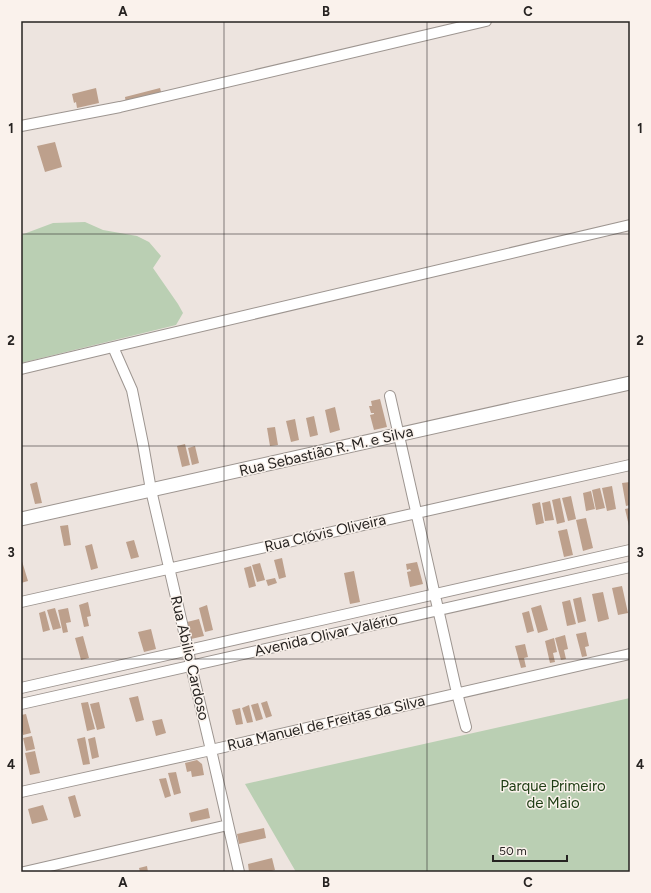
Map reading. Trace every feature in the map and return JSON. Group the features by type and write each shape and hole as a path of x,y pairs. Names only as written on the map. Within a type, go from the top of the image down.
{"street":[{"path":"21,126 120,107 486,21"},
{"path":"21,369 630,225"},
{"name":"Rua Abilio Cardoso","path":"113,347 132,390 143,444 150,490 239,872"},
{"name":"Rua Sebastião R. M. e Silva","path":"21,520 630,383"},
{"path":"390,396 466,727"},
{"name":"Rua Clóvis Oliveira","path":"21,602 630,465"},
{"path":"21,688 630,550"},
{"name":"Avenida Olivar Valério","path":"21,704 630,567"},
{"name":"Rua Manuel de Freitas da Silva","path":"21,792 630,654"},
{"path":"24,872 228,825"}],"green space":[{"path":"85,222 103,230 137,236 149,242 161,256 153,268 183,313 176,325 21,363 21,235 53,223"},
{"name":"Parque Primeiro de Maio","path":"630,698 630,872 296,872 245,784"}],"building":[{"path":"96,88 99,103 77,108 72,94"},
{"path":"160,88 162,95 126,104 125,97"},
{"path":"55,142 62,167 45,172 37,146"},
{"path":"380,399 387,427 374,430 370,415 374,413 371,413 369,406 372,406 371,401"},
{"path":"335,407 340,430 330,433 325,410"},
{"path":"314,416 318,435 310,437 306,418"},
{"path":"295,419 299,440 291,442 286,421"},
{"path":"275,427 278,445 270,446 267,428"},
{"path":"185,444 190,465 182,467 177,446"},
{"path":"195,446 199,463 192,465 188,448"},
{"path":"37,482 42,503 35,504 30,484"},
{"path":"630,482 630,505 626,506 622,483"},
{"path":"612,486 616,509 607,511 602,488"},
{"path":"600,488 605,508 596,510 592,490"},
{"path":"591,491 595,509 586,511 583,493"},
{"path":"571,496 576,519 568,521 562,498"},
{"path":"560,498 565,522 557,524 552,500"},
{"path":"550,501 554,520 545,521 542,503"},
{"path":"540,502 544,523 536,525 532,504"},
{"path":"630,508 630,526 629,526 625,509"},
{"path":"586,518 593,548 583,551 576,520"},
{"path":"68,525 71,545 64,546 60,526"},
{"path":"567,529 573,555 564,557 558,531"},
{"path":"134,540 139,557 131,559 126,542"},
{"path":"92,544 98,568 91,570 85,546"},
{"path":"21,558 28,581 21,583"},
{"path":"282,558 286,577 279,579 274,560"},
{"path":"417,562 423,584 410,587 407,572 411,571 410,569 407,570 406,564"},
{"path":"260,563 265,580 257,582 252,565"},
{"path":"251,566 256,586 249,588 244,568"},
{"path":"354,571 360,602 350,604 344,573"},
{"path":"275,578 277,583 268,586 266,580"},
{"path":"622,586 628,613 618,615 612,588"},
{"path":"603,592 609,619 598,622 592,594"},
{"path":"581,597 586,621 578,623 573,599"},
{"path":"570,600 576,624 567,626 562,602"},
{"path":"88,602 91,616 87,617 89,626 84,627 79,605"},
{"path":"207,605 213,630 205,632 199,608"},
{"path":"541,605 548,630 538,633 531,608"},
{"path":"55,608 61,628 53,630 47,610"},
{"path":"68,608 71,622 66,623 68,632 63,633 58,610"},
{"path":"45,611 50,630 43,632 39,613"},
{"path":"529,611 534,631 527,633 522,613"},
{"path":"199,619 204,636 191,639 187,622"},
{"path":"151,629 156,649 144,652 138,632"},
{"path":"586,632 589,646 585,647 587,656 582,657 576,634"},
{"path":"565,635 568,649 564,650 566,659 561,660 555,638"},
{"path":"83,636 89,658 81,660 75,638"},
{"path":"554,638 557,652 553,653 555,662 550,663 545,641"},
{"path":"525,644 528,657 524,658 526,667 521,668 515,646"},
{"path":"138,696 144,720 136,722 129,698"},
{"path":"267,701 272,716 266,718 261,703"},
{"path":"88,702 95,729 87,731 81,703"},
{"path":"99,702 105,728 97,730 90,704"},
{"path":"258,703 263,719 256,721 251,705"},
{"path":"249,705 253,722 247,723 242,708"},
{"path":"240,708 243,724 236,725 232,710"},
{"path":"26,714 31,733 23,735 21,715"},
{"path":"162,719 166,733 156,736 152,721"},
{"path":"32,736 35,749 26,751 23,738"},
{"path":"85,737 90,764 83,765 77,739"},
{"path":"95,737 99,757 92,759 88,739"},
{"path":"35,751 40,773 30,775 25,753"},
{"path":"197,760 202,764 204,775 192,777 191,771 187,772 185,763"},
{"path":"176,772 181,793 174,795 168,773"},
{"path":"166,778 171,796 165,798 159,779"},
{"path":"75,795 81,816 74,818 68,797"},
{"path":"43,805 48,820 32,824 28,809"},
{"path":"208,808 210,818 191,822 189,813"},
{"path":"264,828 266,838 239,844 237,834"},
{"path":"272,858 275,870 268,872 249,872 248,864"},
{"path":"147,866 148,872 140,872 139,868"}]}
